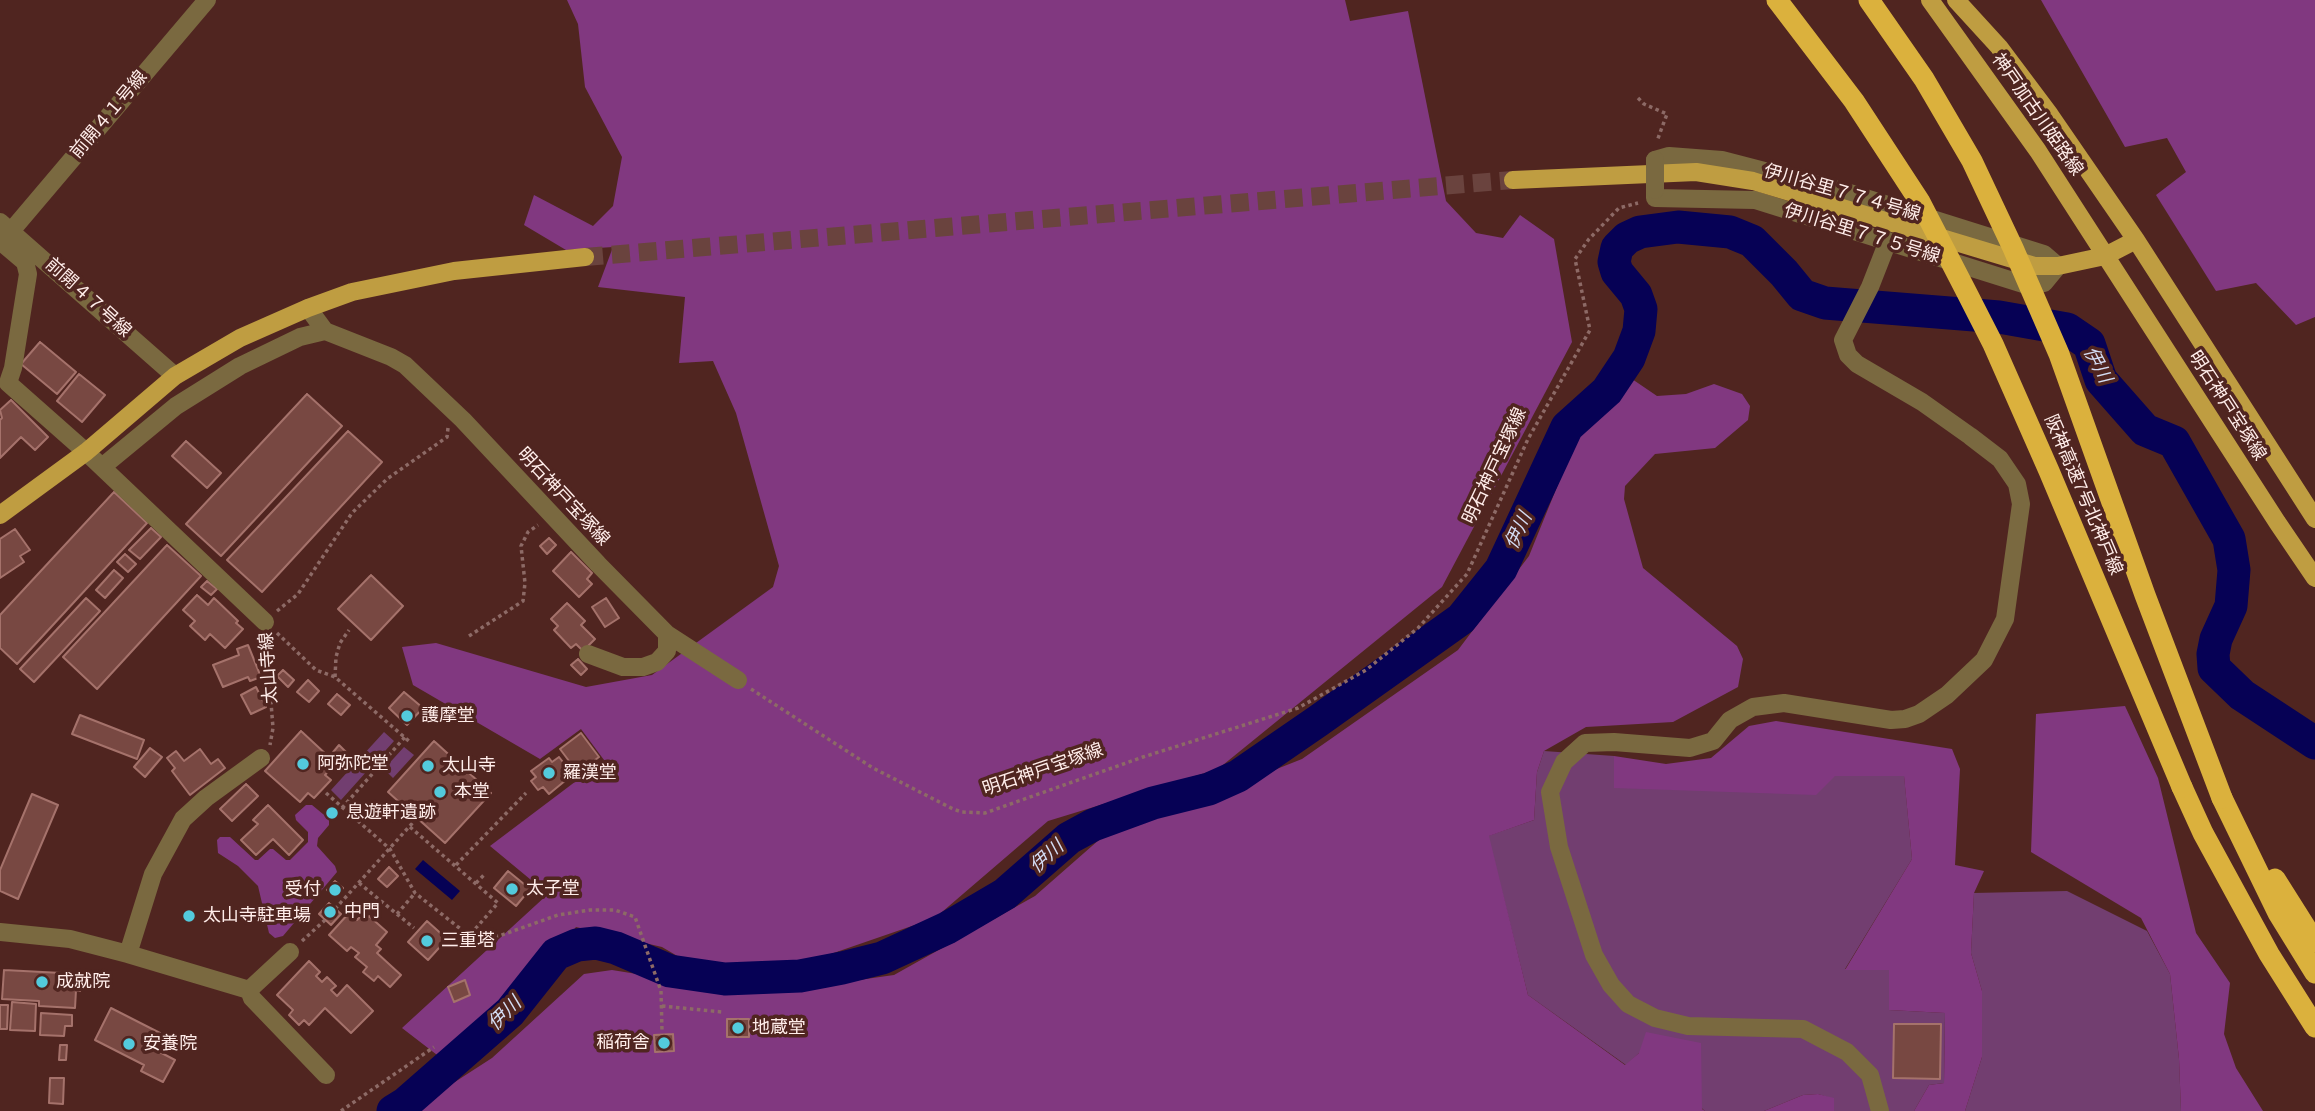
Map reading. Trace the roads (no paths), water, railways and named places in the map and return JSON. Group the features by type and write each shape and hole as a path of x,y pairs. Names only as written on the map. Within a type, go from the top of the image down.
{"highway":[{"name":"阪神高速7号北神戸線","path":"1777,0 1862,112 1920,202 1993,344 2203,832 2269,954 2315,1027"},
{"name":"阪神高速7号北神戸線","path":"1869,0 1924,79 1972,161 2013,247 2068,378 2145,595 2222,798 2278,913 2315,973"},
{"path":"2222,798 2315,942"},
{"path":"2269,954 2315,1046"}],"main road":[{"name":"神戸加古川姫路線","path":"1930,0 2038,151 2105,256"},
{"name":"神戸加古川姫路線","path":"1956,0 1999,47 2050,115 2136,240"},
{"path":"1513,180 1696,172 1753,181 2035,266 2058,266 2105,256 2136,240"},
{"name":"明石神戸宝塚線","path":"2136,240 2315,519"},
{"name":"明石神戸宝塚線","path":"2105,256 2315,578"},
{"path":"0,515 86,452 175,376 240,338 308,308 352,292 454,271 585,257"}],"street":[{"name":"前開４１号線","path":"4,231 207,0"},
{"name":"伊川谷里７７４号線","path":"1655,160 1669,156 1722,160 1853,194 2044,254 2058,266"},
{"name":"伊川谷里７７５号線","path":"1655,160 1655,194 1755,200 2026,285 2044,283 2058,266"},
{"name":"前開４７号線","path":"4,231 175,376"},
{"name":"太山寺線","path":"4,231 25,262 28,274 13,368 4,389 86,452 265,622"},
{"path":"1880,1111 1870,1075 1847,1052 1803,1029 1688,1026 1656,1018 1628,1004 1611,985 1594,955 1559,847 1550,792 1564,762 1586,743 1614,742 1690,748 1713,741 1730,720 1753,707 1784,704 1891,720 1905,719 1919,714 1947,695 1984,660 2005,619 2021,504 2018,484 2000,460 1922,402 1857,364 1848,355 1843,340 1870,287 1888,241"},
{"path":"102,467 176,406 240,366 300,337 325,331 308,308"},
{"name":"明石神戸宝塚線","path":"325,331 405,365 451,409 667,634 738,680"},
{"path":"588,653 623,667 643,667 657,662 667,651 667,634"},
{"path":"128,954 153,874 183,819 206,798 261,758"},
{"path":"0,932 70,939 249,990"},
{"path":"249,990 290,952"},
{"path":"249,990 252,998 326,1075"}],"waterway":[{"name":"伊川","path":"393,1111 406,1103 510,1012 556,954 577,945 596,943 616,948 670,971 725,979 800,976 882,958 947,928 1005,894 1069,838 1093,825 1153,803 1209,789 1238,776 1318,721 1461,619 1501,569 1567,427 1607,391 1629,358 1639,331 1641,309 1636,295 1617,272 1614,262 1617,248 1627,238 1640,232 1678,227 1730,232 1752,241 1802,295 1825,303 1999,317 2067,329 2089,344 2101,380 2145,430 2174,442 2229,539 2234,570 2231,606 2216,639 2214,668 2242,695 2315,743"}],"tunnel":[{"path":"585,257 1513,180"}],"place":[{"name":"護摩堂","path":"407,716"},
{"name":"阿弥陀堂","path":"303,764"},
{"name":"太山寺","path":"428,766"},
{"name":"羅漢堂","path":"549,773"},
{"name":"本堂","path":"440,792"},
{"name":"息遊軒遺跡","path":"332,813"},
{"name":"太子堂","path":"512,889"},
{"name":"受付","path":"335,890"},
{"name":"中門","path":"330,912"},
{"name":"太山寺駐車場","path":"189,916"},
{"name":"三重塔","path":"427,941"},
{"name":"成就院","path":"42,982"},
{"name":"地蔵堂","path":"738,1028"},
{"name":"稲荷舎","path":"664,1043"},
{"name":"安養院","path":"129,1044"}]}
